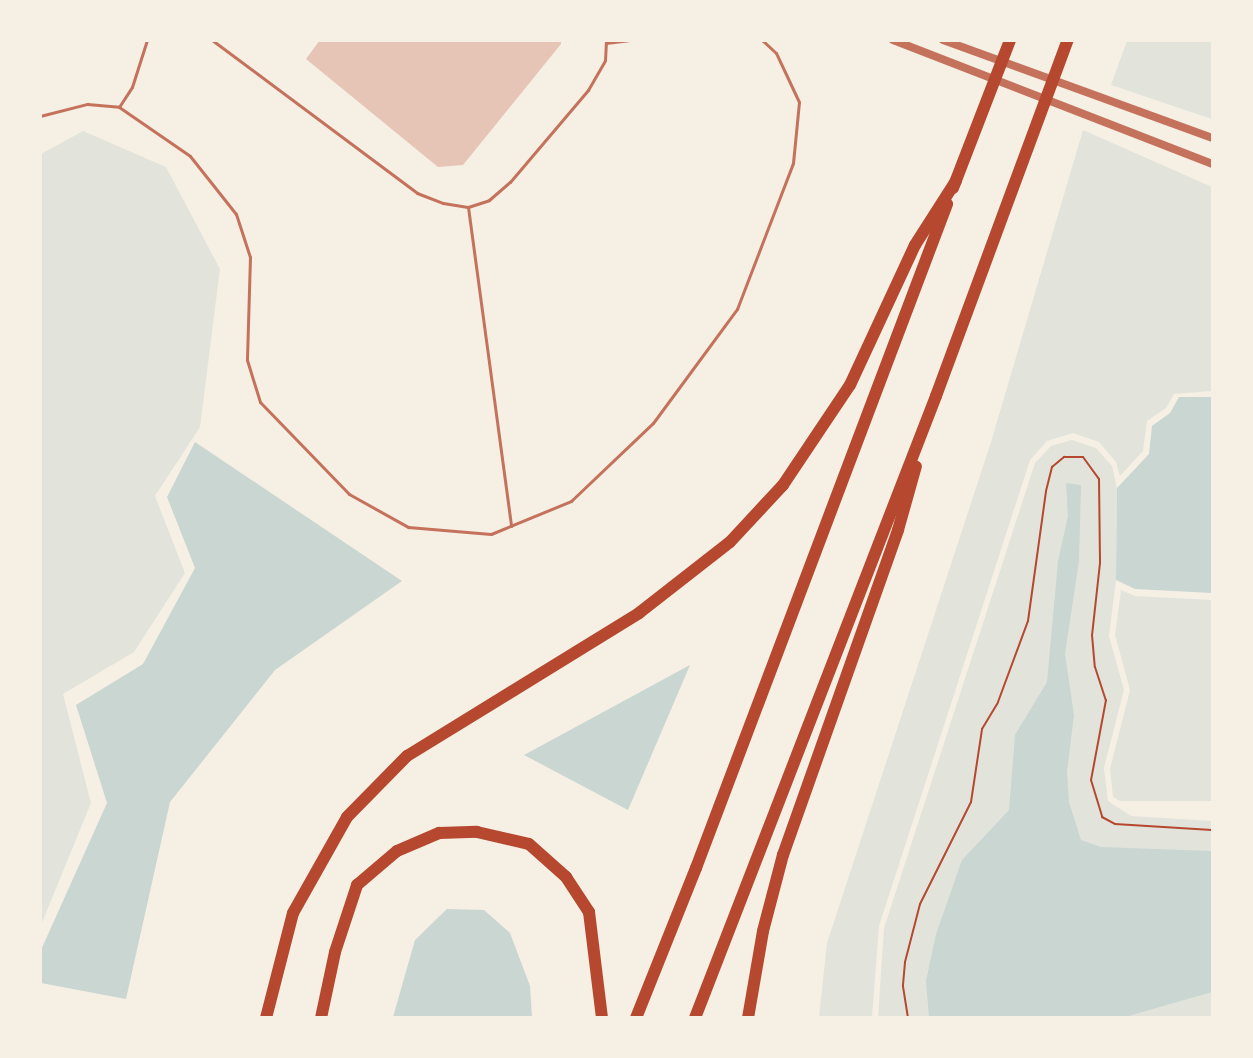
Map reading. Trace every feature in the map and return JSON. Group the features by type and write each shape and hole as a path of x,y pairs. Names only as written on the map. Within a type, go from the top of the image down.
{"highway":[{"path":"636,1017 1010,40"},
{"path":"695,1017 936,396 1068,40"},
{"path":"266,1017 293,913 347,818 407,756 639,613 730,542 783,485 850,385 915,245 956,181"},
{"path":"748,1017 763,931 783,855 898,530 936,396"},
{"path":"321,1017 335,952 357,885 397,851 439,833 477,832 529,844 572,886 589,912 602,1017"}],"street":[{"path":"893,40 1212,164"},
{"path":"944,40 1212,138"}],"lane":[{"path":"119,107 132,87 147,40"},
{"path":"212,40 417,193 443,203 468,207 489,200 510,182 560,118 588,90 605,60 606,42 630,40"},
{"path":"40,116 87,104 119,107 190,156 236,214 250,256 247,360 260,402 349,494 408,527 491,534 572,501 653,423 737,309 792,163 799,102 776,53 762,40"},
{"path":"468,207 511,526"}],"path":[{"path":"908,1017 903,985 905,962 920,904 971,802 982,729 998,702 1028,621 1046,491 1052,467 1064,457 1083,457 1098,479 1100,563 1092,635 1095,667 1106,700 1106,716 1091,780 1102,817 1115,824 1212,830"}],"shaded area":[{"path":"1127,41 1212,41 1212,119 1111,85"},
{"path":"1083,130 1212,187 1212,391 1174,394 1166,408 1147,421 1143,451 1120,476 1116,462 1099,442 1073,433 1047,441 1030,460 879,926 872,1017 819,1017 827,943 991,442"},
{"path":"83,131 166,167 220,269 200,427 155,496 185,573 134,652 63,694 91,803 41,925 41,154"},
{"path":"1179,397 1212,397 1212,593 1135,589 1116,580 1117,488 1149,454 1152,426 1170,413"},
{"path":"1072,440 1096,448 1112,466 1117,488 1116,580 1109,636 1124,690 1104,768 1108,801 1131,816 1212,821 1212,1017 878,1018 884,928 1035,463 1051,446"},
{"path":"195,442 402,581 275,670 170,802 126,999 41,983 41,950 107,803 76,705 143,664 195,568 167,497"},
{"path":"1066,483 1081,485 1079,561 1065,654 1074,715 1067,772 1069,802 1081,840 1101,847 1212,851 1212,992 1125,1017 929,1017 926,981 936,934 962,860 1009,810 1015,735 1047,682 1058,561 1068,516"},
{"path":"1121,590 1135,596 1212,600 1212,801 1120,801 1113,797 1110,769 1130,690 1115,635"},
{"path":"690,665 628,810 524,755"},
{"path":"447,909 484,910 510,933 530,986 532,1017 393,1017 415,940"}],"building":[{"path":"320,40 561,40 561,44 463,165 438,167 306,59"}]}
